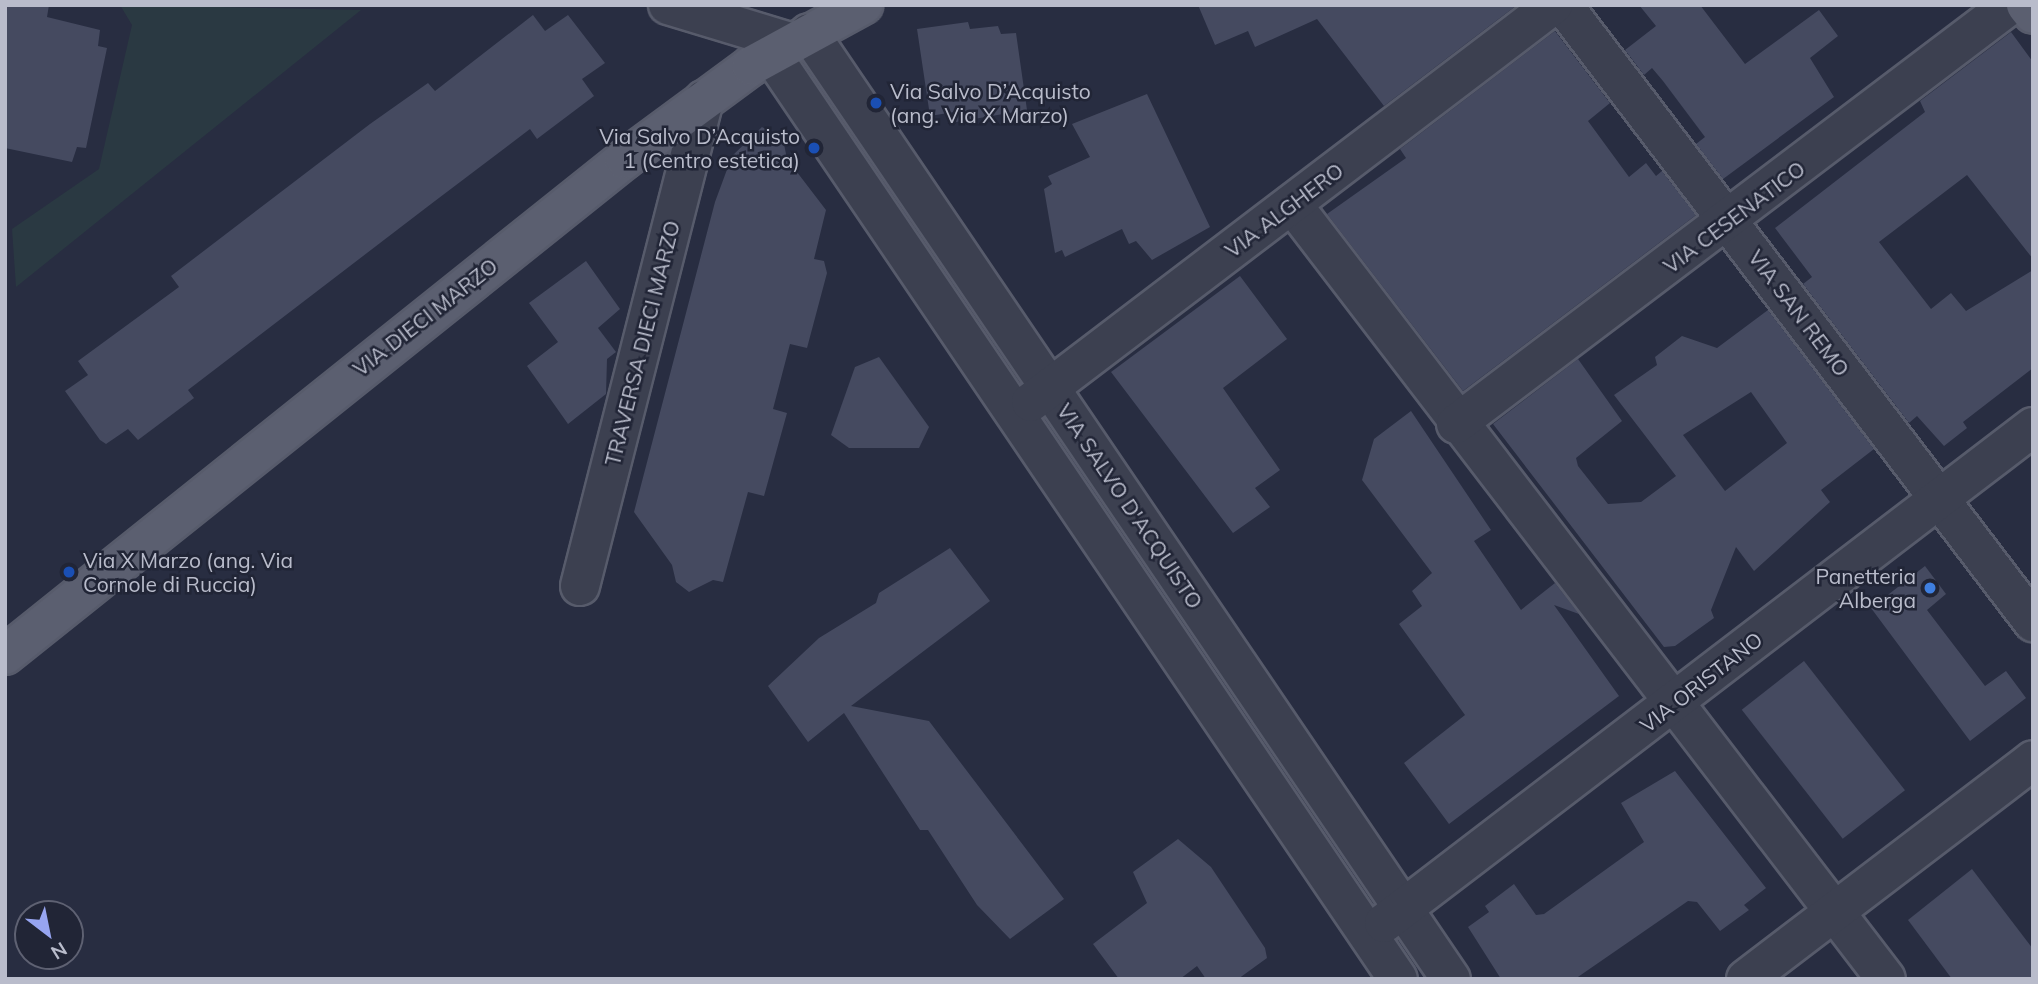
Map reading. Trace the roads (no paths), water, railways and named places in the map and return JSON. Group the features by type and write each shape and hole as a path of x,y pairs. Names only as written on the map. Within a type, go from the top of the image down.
{"main road":[{"name":"VIA DIECI MARZO","path":"5,655 114,562 704,100 790,43 863,5"},
{"path":"2026,5 2033,14"}],"street":[{"path":"668,5 790,43"},
{"name":"VIA ALGHERO","path":"1015,414 1553,5"},
{"name":"VIA SAN REMO","path":"1563,5 1731,220 2033,622"},
{"name":"VIA CESENATICO","path":"1456,424 1731,220 2010,5"},
{"name":"VIA SALVO D'ACQUISTO","path":"790,43 1050,388 1451,979"},
{"name":"VIA SALVO D'ACQUISTO","path":"790,43 1015,414 1398,979"},
{"name":"TRAVERSA DIECI MARZO","path":"580,586 704,100"},
{"path":"1292,204 1456,424 1886,979"},
{"name":"VIA ORISTANO","path":"1367,933 1404,909 2033,427"},
{"path":"1746,979 2033,760"}],"place":[{"name":"Via Salvo D’Acquisto (ang. Via X Marzo)","path":"876,103"},
{"name":"Via Salvo D’Acquisto 1 (Centro estetica)","path":"814,148"},
{"name":"Via X Marzo (ang. Via Cornole di Ruccia)","path":"69,572"},
{"name":"Panetteria Alberga","path":"1930,588"}]}
